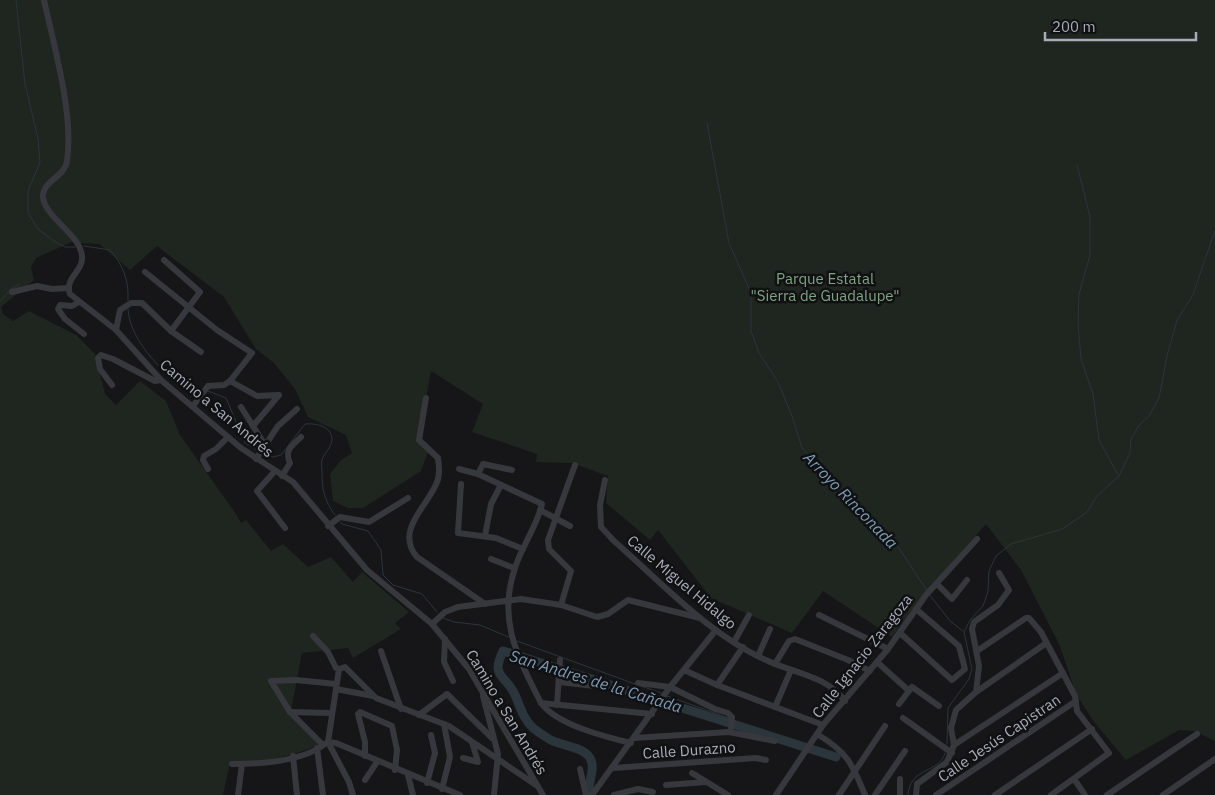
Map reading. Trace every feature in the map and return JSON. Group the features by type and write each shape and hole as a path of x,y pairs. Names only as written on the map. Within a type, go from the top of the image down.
{"street":[{"path":"12,292 37,286 58,289 69,288 70,280 82,262 81,250 48,208 43,198 44,189 66,168 68,149 61,78 44,0"},
{"path":"164,260 199,290 189,308 171,331"},
{"path":"145,272 189,308 253,354 230,381 224,385 208,386 193,406"},
{"name":"Camino a San Andrés","path":"69,288 70,294 116,330 161,380 256,459 296,485 328,526 372,575 432,624 469,669 543,795"},
{"path":"79,302 72,306 60,305 58,309 65,319 84,334"},
{"path":"116,330 120,310 131,303 138,302 148,308 171,331 200,352"},
{"path":"112,385 100,369 98,358 102,355 155,381 161,380"},
{"path":"230,381 257,396 279,395 253,426"},
{"path":"426,398 419,440 438,458 438,477 435,488 412,524 412,547 417,557 484,604"},
{"path":"241,407 265,445"},
{"path":"256,459 278,426 297,409"},
{"path":"208,469 203,460 204,456 216,449 228,436"},
{"path":"282,476 290,463 286,456 287,451 301,437"},
{"path":"478,474 482,464 512,470"},
{"path":"561,605 571,571 549,548 548,540 574,465"},
{"path":"459,469 478,474 501,485 541,507 555,518 570,526"},
{"path":"275,471 257,491 285,528"},
{"name":"Calle Miguel Hidalgo","path":"605,480 600,505 601,527 716,630 758,656 832,686 845,701"},
{"path":"461,484 458,533 485,536 509,542 522,549"},
{"path":"485,536 491,504 501,485"},
{"path":"328,526 340,517 369,522 408,498"},
{"path":"541,507 514,568 507,601 509,626 515,650 546,710 591,734 633,741 729,732 775,741"},
{"name":"Calle Ignacio Zaragoza","path":"776,795 822,726 888,649 936,584 977,539"},
{"path":"491,559 514,568"},
{"path":"976,692 980,666 971,633 974,623 998,605 1009,590 998,573"},
{"path":"936,584 952,599 968,580"},
{"path":"432,624 450,609 527,599 561,605 580,612 603,616 624,602 632,600 701,618"},
{"path":"900,633 954,680 966,668 960,649 916,610"},
{"path":"819,615 888,649"},
{"path":"734,642 749,616"},
{"path":"977,651 1027,617 1041,632 1045,644 1063,673 1076,701 1077,711 1109,754 1051,795"},
{"path":"758,656 770,628"},
{"name":"Calle Durazno","path":"592,795 633,741 670,687 716,630"},
{"path":"313,636 328,652 336,668 339,669"},
{"path":"445,639 444,662 453,680"},
{"path":"775,664 792,639 813,645 870,671"},
{"path":"916,795 917,784 945,764 952,753 954,745 950,728 956,710 976,692 1045,644"},
{"path":"717,685 743,647"},
{"path":"381,651 401,709"},
{"path":"557,705 560,660"},
{"path":"877,662 908,690"},
{"path":"339,669 345,667 373,696"},
{"path":"323,795 323,745 339,669"},
{"path":"684,670 822,726"},
{"path":"775,707 791,670"},
{"path":"954,745 1063,673"},
{"path":"353,795 349,782 323,745 290,712 271,681 296,680 336,686 373,696 401,709 444,724 537,785"},
{"path":"559,682 604,687"},
{"path":"638,683 670,687 715,709 728,713 732,717 731,728"},
{"path":"899,704 908,690 914,688 939,706"},
{"path":"482,692 485,712 498,759 494,795"},
{"path":"419,715 446,694 494,739"},
{"name":"Calle Jesús Capistran","path":"936,795 1076,701"},
{"path":"541,703 652,714"},
{"path":"290,712 331,713"},
{"path":"365,756 365,742 358,714 360,712 392,726 397,750 395,770"},
{"path":"903,718 952,753"},
{"path":"442,789 450,754 444,724"},
{"path":"839,795 885,726"},
{"path":"995,795 1092,729"},
{"path":"817,734 840,748 855,770 865,795"},
{"path":"1107,795 1197,734"},
{"path":"428,783 435,753 431,735"},
{"path":"463,758 478,762 472,742"},
{"path":"232,764 266,763 294,756 323,745 365,756 395,770 460,795"},
{"path":"875,795 905,751"},
{"path":"294,756 297,795"},
{"name":"Calle Durazno","path":"613,768 756,758 766,760"},
{"path":"1163,795 1215,759"},
{"path":"365,780 377,762"},
{"path":"238,795 242,764"},
{"path":"580,769 586,795"},
{"path":"692,773 728,795"},
{"path":"408,775 413,795"},
{"path":"1074,779 1085,795"},
{"path":"900,780 900,795"},
{"path":"666,785 706,782"},
{"path":"614,795 638,789 653,792"}],"green space":[{"name":"Parque Estatal \"Sierra de Guadalupe\"","path":"0,0 1215,0 1215,741 1194,731 1179,730 1126,760 1094,722 1076,694 1060,646 1021,570 986,524 925,593 892,637 823,591 792,633 711,598 658,530 650,540 606,503 608,476 572,463 536,462 537,454 472,432 483,404 431,371 419,435 428,452 421,471 363,508 348,508 333,501 330,474 341,460 352,453 346,435 308,417 295,389 274,363 256,349 224,297 157,246 130,270 99,244 78,243 76,240 36,258 31,267 34,280 1,307 3,314 13,321 29,311 76,335 95,354 105,394 116,405 140,381 166,401 180,435 241,523 246,520 271,551 283,544 308,567 331,557 353,582 362,572 409,612 395,623 401,629 353,658 348,648 302,653 290,716 320,744 298,753 276,758 254,762 230,763 223,795 0,795"}],"waterway":[{"path":"16,0 25,84 38,139 40,162 28,191 28,213 38,229 54,241 65,247 75,247"},
{"name":"Arroyo Rinconada","path":"707,123 729,243 751,293 751,331 759,353 778,382 792,416 802,448 862,514 893,539 927,591"},
{"name":"Arroyo Rinconada","path":"1077,165 1090,217 1090,255 1079,294 1078,324 1081,359 1093,394 1099,440 1118,475"},
{"name":"Arroyo Rinconada","path":"947,744 948,708 969,679 972,669 964,632 970,620 983,606 988,591 989,571 996,556 1011,544 1062,529 1086,513 1098,495 1119,476 1130,453 1131,439 1139,425 1149,416 1159,398 1167,356 1177,320 1193,295 1215,230"},
{"path":"84,246 110,250 124,273 128,300"},
{"path":"0,301 11,289 20,284"},
{"path":"128,309 135,334 153,359 175,379 199,390"},
{"path":"208,391 226,398 245,443 257,450"},
{"path":"264,454 273,457 281,455 305,424 326,428 332,439 331,445 322,461 322,484 326,500 335,515"},
{"path":"340,522 368,531 381,550 383,575 393,585 422,594 437,612"},
{"name":"Arroyo Rinconada","path":"929,594 950,621 963,631"},
{"path":"443,618 454,622 480,625 511,638"},
{"path":"517,641 635,684"},
{"name":"San Andres de la Cañada","path":"589,792 592,771 590,758 582,751 549,739 529,724 513,691 498,670 503,651 836,757"},
{"path":"641,686 661,693"},
{"path":"667,696 729,718"},
{"name":"San Andres de la Cañada","path":"735,721 804,746"},
{"name":"San Andres de la Cañada","path":"811,748 836,757"},
{"name":"Arroyo Rinconada","path":"908,795 914,779 942,760 945,753"}]}
